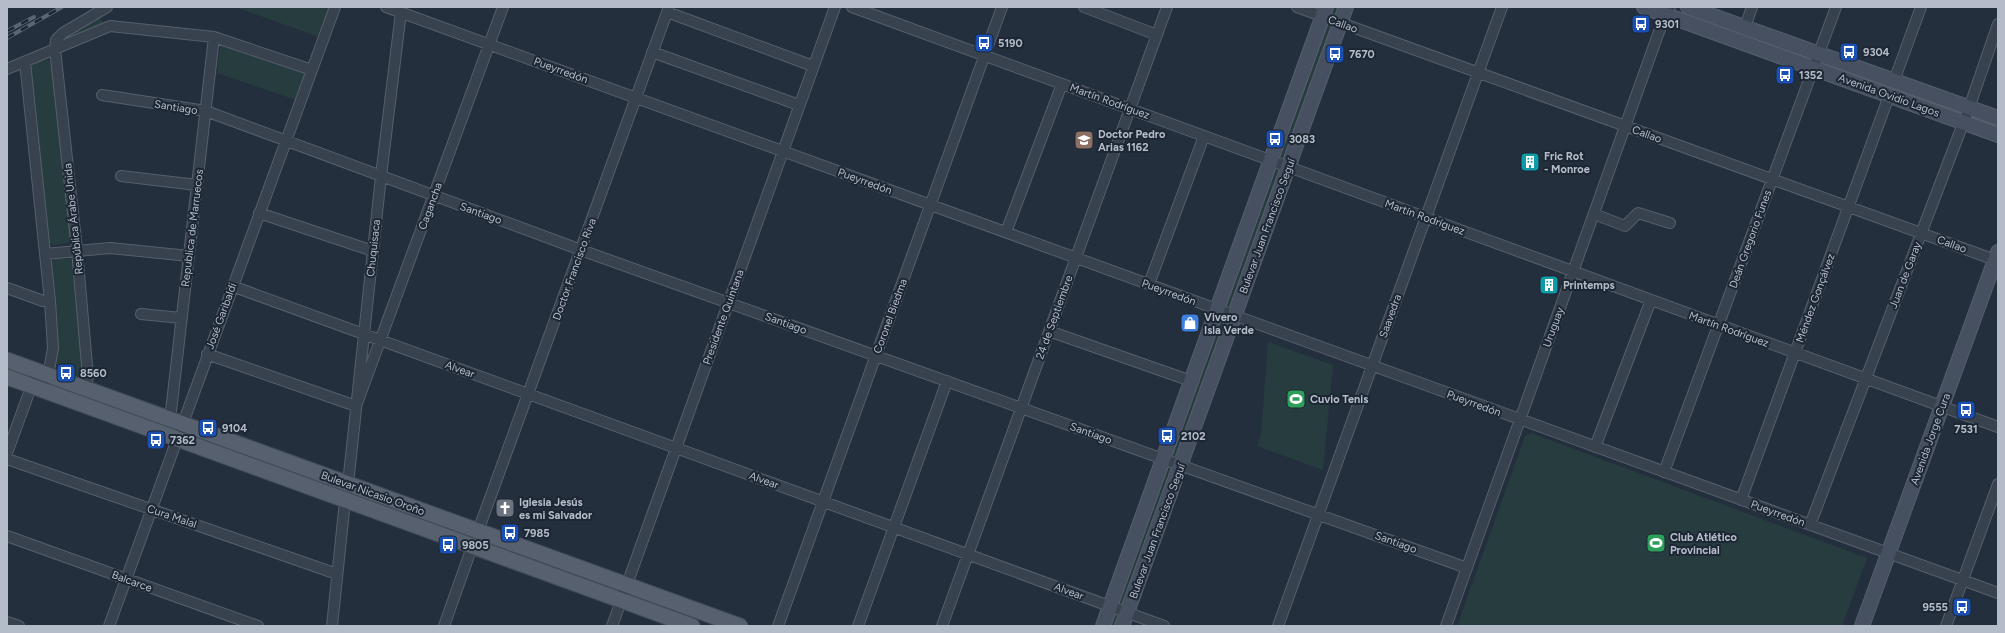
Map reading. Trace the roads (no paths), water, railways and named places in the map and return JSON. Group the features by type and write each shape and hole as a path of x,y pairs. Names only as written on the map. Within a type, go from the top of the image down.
{"main road":[{"name":"Bulevar Juan Francisco Seguí","path":"1125,619 1346,7"},
{"name":"Avenida Ovidio Lagos","path":"1644,7 1667,11 1889,96 1998,134"},
{"name":"Avenida Ovidio Lagos","path":"1688,7 1998,118"},
{"name":"Bulevar Juan Francisco Seguí","path":"1103,626 1325,12"},
{"name":"Avenida Jorge Cura","path":"1862,626 1997,258"},
{"name":"Bulevar Nicasio Oroño","path":"7,360 740,626"},
{"name":"Bulevar Nicasio Oroño","path":"7,377 692,626"}],"street":[{"name":"José Garibaldi","path":"109,626 177,440 176,422 207,354 335,7"},
{"name":"Pueyrredón","path":"386,7 1998,593"},
{"name":"Cagancha","path":"356,406 503,7"},
{"name":"Presidente Quintana","path":"612,626 834,7"},
{"name":"Martín Rodríguez","path":"852,7 1998,427"},
{"name":"Coronel Biedma","path":"778,626 1002,7"},
{"path":"1084,7 1157,35"},
{"name":"24 de Septiembre","path":"942,626 1167,7"},
{"name":"Callao","path":"1297,7 1325,12 1341,23 1848,207 1997,258"},
{"name":"Saavedra","path":"1278,626 1502,7"},
{"path":"1745,27 1752,7"},
{"name":"Deán Gregorio Funes","path":"1664,472 1836,7"},
{"path":"1894,81 1921,7"},
{"path":"55,50 56,40 63,33 105,8 110,26"},
{"path":"668,10 813,66"},
{"name":"Doctor Francisco Riva","path":"478,531 668,10"},
{"name":"Uruguay","path":"1446,626 1667,11"},
{"name":"Chuquisaca","path":"348,484 381,176 401,12"},
{"name":"Juan de Garay","path":"1810,525 1969,108 1998,24"},
{"path":"7,69 110,26 214,37 312,70"},
{"name":"Republica de Marruecos","path":"176,422 181,318 214,37"},
{"name":"República Árabe Unida","path":"55,50 77,250 88,377 85,389"},
{"path":"652,52 799,105"},
{"path":"7,453 37,388 53,348 50,301 25,62"},
{"path":"1006,232 1062,84"},
{"name":"Santiago","path":"102,95 206,111 581,250 1467,568"},
{"name":"Méndez Gonçálvez","path":"1742,500 1889,96"},
{"path":"1149,284 1204,136"},
{"path":"121,176 197,185"},
{"path":"259,213 373,251"},
{"path":"1594,214 1622,226 1628,224 1638,213 1670,223"},
{"path":"45,254 110,248 189,256"},
{"name":"Alvear","path":"232,286 1110,606 1125,619 1164,626"},
{"path":"7,288 43,301 50,301"},
{"path":"1595,446 1650,300"},
{"path":"141,314 181,318"},
{"path":"1049,331 1191,381"},
{"path":"207,354 356,406"},
{"path":"858,626 895,528 947,381"},
{"name":"Cura Malal","path":"7,459 337,574"},
{"path":"1946,626 1998,484"},
{"path":"332,626 345,501"},
{"name":"Balcarce","path":"7,536 258,626"},
{"path":"444,626 472,547"},
{"path":"7,622 19,626"}],"railway":[{"path":"7,38 62,7"},
{"path":"7,31 34,17"}],"place":[{"name":"9301","path":"1641,24"},
{"name":"5190","path":"984,43"},
{"name":"9304","path":"1849,52"},
{"name":"7670","path":"1335,54"},
{"name":"1352","path":"1785,75"},
{"name":"3083","path":"1275,139"},
{"name":"Doctor Pedro Arias 1162","path":"1084,140"},
{"name":"Fric Rot - Monroe","path":"1530,162"},
{"name":"Printemps","path":"1549,285"},
{"name":"Vivero Isla Verde","path":"1190,323"},
{"name":"8560","path":"66,373"},
{"name":"Cuvio Tenis","path":"1296,399"},
{"name":"7531","path":"1966,410"},
{"name":"9104","path":"208,428"},
{"name":"2102","path":"1167,436"},
{"name":"7362","path":"156,440"},
{"name":"Iglesia Jesús es mi Salvador","path":"505,508"},
{"name":"7985","path":"510,533"},
{"name":"Club Atlético Provincial","path":"1656,543"},
{"name":"9805","path":"448,545"},
{"name":"9555","path":"1962,607"}]}
